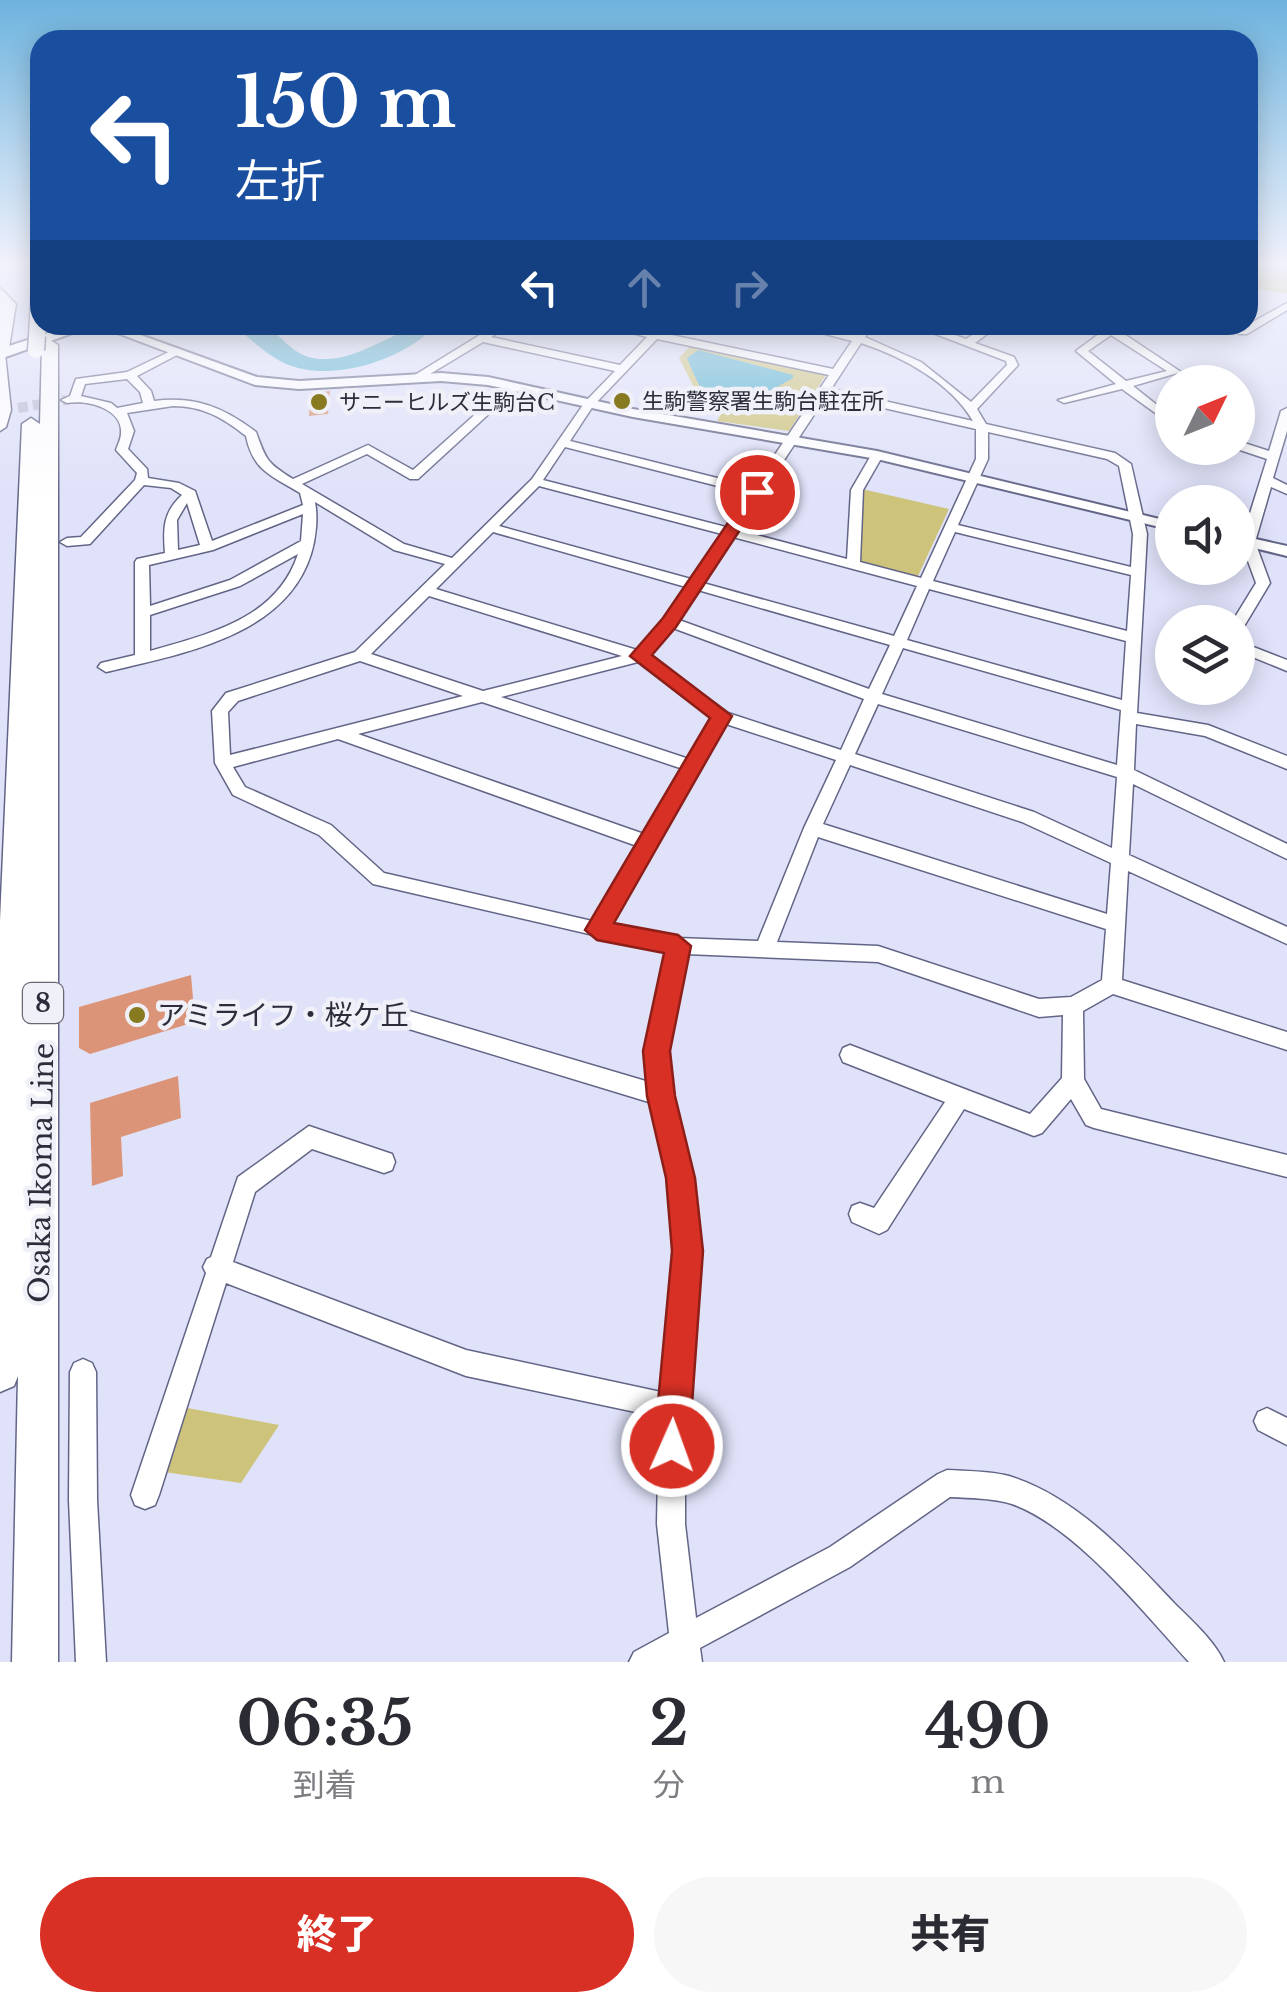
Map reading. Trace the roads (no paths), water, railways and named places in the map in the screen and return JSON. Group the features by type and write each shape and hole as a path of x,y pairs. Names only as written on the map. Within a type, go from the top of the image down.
{"main road":[{"name":"Osaka Ikoma Line","path":"0,1372 24,571 44,342"},
{"name":"Osaka Ikoma Line","path":"35,1662 44,342"}],"street":[{"path":"143,342 234,377 275,384 416,378 513,386 589,404 877,455 1155,522"},
{"path":"416,378 475,342"},
{"path":"497,342 622,369"},
{"path":"648,342 589,404 536,482 360,656 232,697 220,711 222,763 239,791 325,830 379,879 678,946 878,954 1039,1008 1073,1006 1112,985 1287,1040"},
{"path":"685,342 835,373"},
{"path":"222,763 640,656 670,622 691,585 857,342"},
{"path":"764,950 814,828 982,459 985,428 972,408 907,354 870,342"},
{"path":"964,342 1001,354 1013,365 972,408"},
{"path":"1096,342 1081,352 1155,411"},
{"path":"1064,400 1176,372 1134,342"},
{"path":"0,427 6,404 1,346"},
{"path":"173,354 130,375 98,370 80,381 71,399 120,411 149,404 208,403 252,435 256,455 267,468 303,493 400,547 456,563"},
{"path":"130,375 149,404"},
{"path":"143,656 140,564 208,547 303,493 368,449 414,476 513,386"},
{"path":"825,390 1111,456 1125,464 1138,519 1112,985"},
{"path":"67,542 85,541 140,482 143,472 122,450 128,431 120,411"},
{"path":"1255,507 1287,411"},
{"path":"562,443 757,492"},
{"path":"1255,451 1271,456"},
{"path":"853,566 856,490 877,455"},
{"path":"1265,478 1287,490"},
{"path":"140,482 183,486 191,494 208,547"},
{"path":"536,482 1131,637"},
{"path":"96,686 104,663 143,656 254,619 294,579 307,543 303,493"},
{"path":"172,556 169,518 174,505 191,494"},
{"path":"950,527 1136,572"},
{"path":"492,528 899,642 1128,712 1208,731 1287,763"},
{"path":"142,613 235,583 307,543"},
{"path":"1255,543 1287,550"},
{"path":"1250,605 1263,583 1255,566"},
{"path":"427,591 640,656 722,716 845,759 987,801 1287,936"},
{"path":"670,622 874,697 1125,773 1287,852"},
{"path":"1255,653 1287,666"},
{"path":"360,656 692,766"},
{"path":"597,930 722,716"},
{"path":"340,734 649,843"},
{"path":"814,828 1117,925"},
{"path":"678,946 656,1051 661,1096 681,1178 688,1251 672,1408 672,1524 684,1652"},
{"path":"1073,1006 1072,1082 1094,1118 1287,1166"},
{"path":"398,1016 661,1096"},
{"path":"850,1055 958,1100 1034,1126 1072,1082"},
{"path":"860,1214 879,1222 958,1100"},
{"path":"144,1494 216,1266 246,1185 308,1136 384,1162"},
{"path":"216,1266 466,1363 672,1408"},
{"path":"83,1372 83,1500 91,1662"},
{"path":"644,1662 684,1652 840,1558 947,1483 1011,1490 1049,1511 1092,1542 1209,1662"}],"water":[{"path":"698,350 793,378 729,414 708,399 698,383 687,358"}],"waterway":[{"path":"268,342 294,360 327,365 363,358 400,342"}],"tunnel":[{"path":"18,408 66,400"}],"place":[{"name":"生駒警察署生駒台駐在所","path":"622,401"},
{"name":"サニーヒルズ生駒台C","path":"319,402"},
{"name":"アミライフ・桜ケ丘","path":"137,1015"}]}
